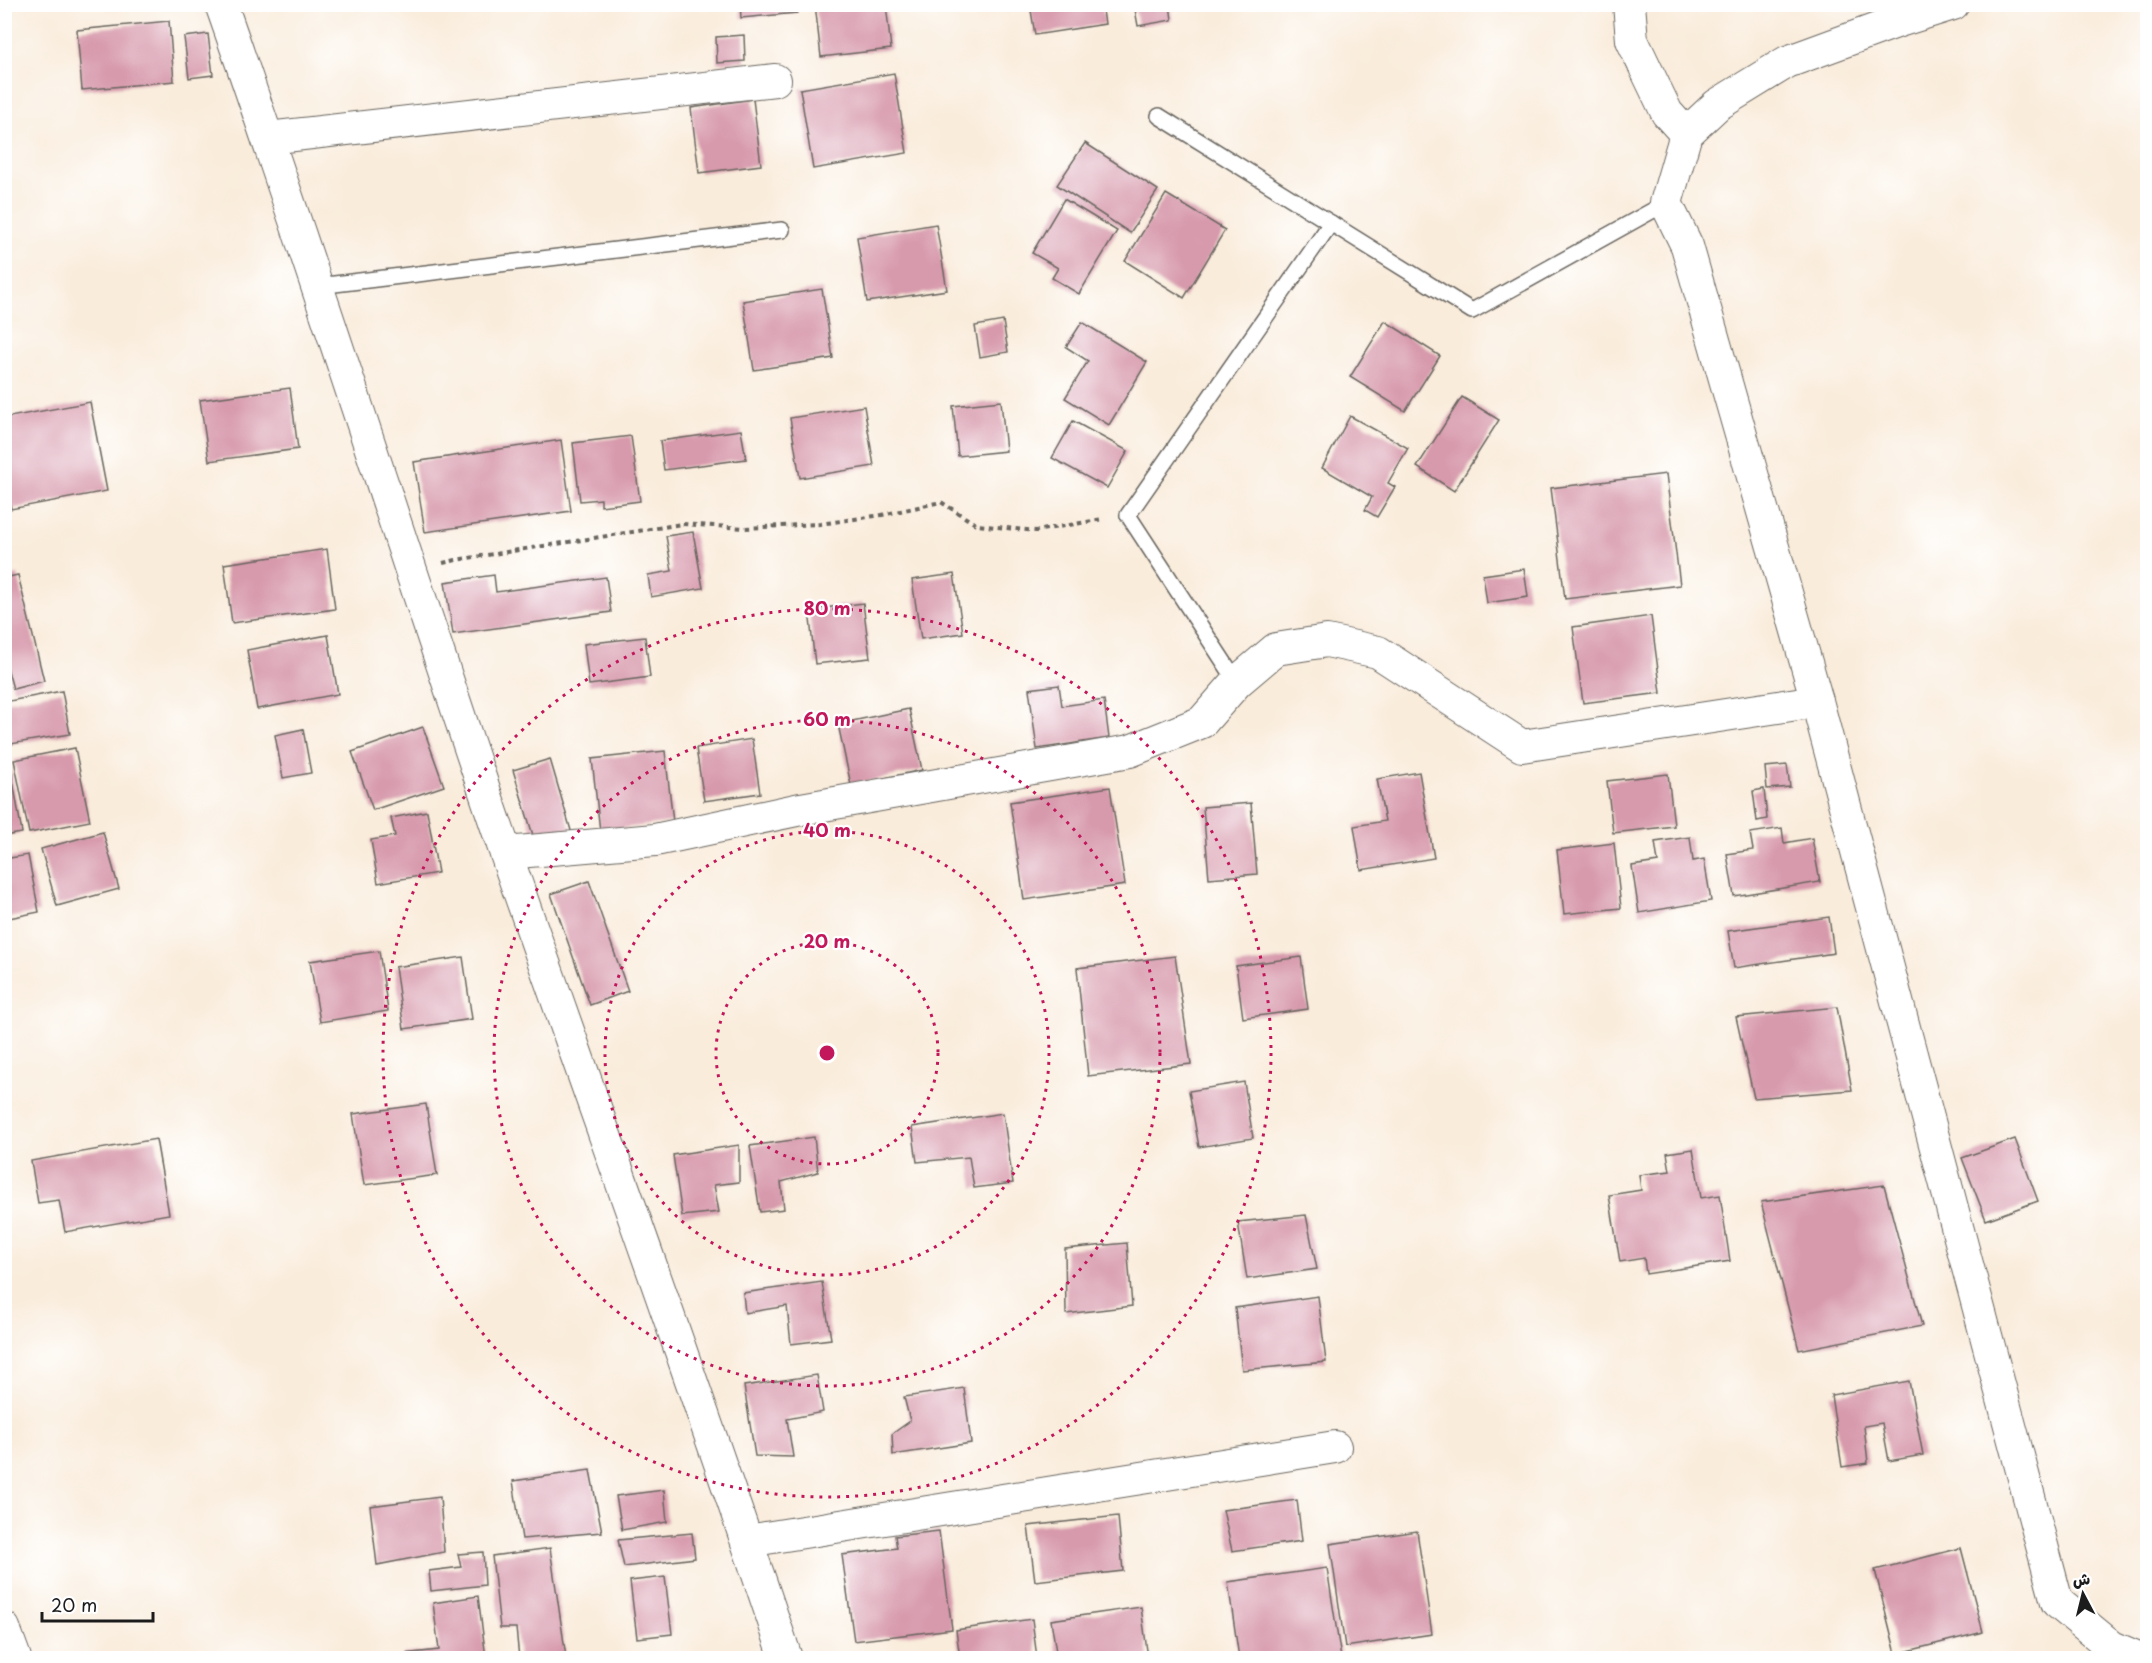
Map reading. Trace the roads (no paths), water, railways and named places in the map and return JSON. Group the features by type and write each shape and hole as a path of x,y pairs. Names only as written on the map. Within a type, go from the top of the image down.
{"street":[{"path":"221,4 318,286 506,853 747,1541 786,1659"},
{"path":"1629,4 1632,40 1667,113 1686,134"},
{"path":"1953,4 1786,62 1717,105 1686,134 1666,203 1687,246 1817,701 2056,1602 2112,1647 2138,1659"},
{"path":"268,138 775,80"},
{"path":"506,853 655,840 801,809 1130,751 1202,722 1237,682 1276,649 1327,640 1378,652 1522,746 1817,701"},
{"path":"747,1541 1335,1448"},
{"path":"4,1628 15,1659"}],"lane":[{"path":"1159,116 1472,311 1666,203"},
{"path":"1237,682 1128,515 1331,223"},
{"path":"318,286 782,230"}]}
